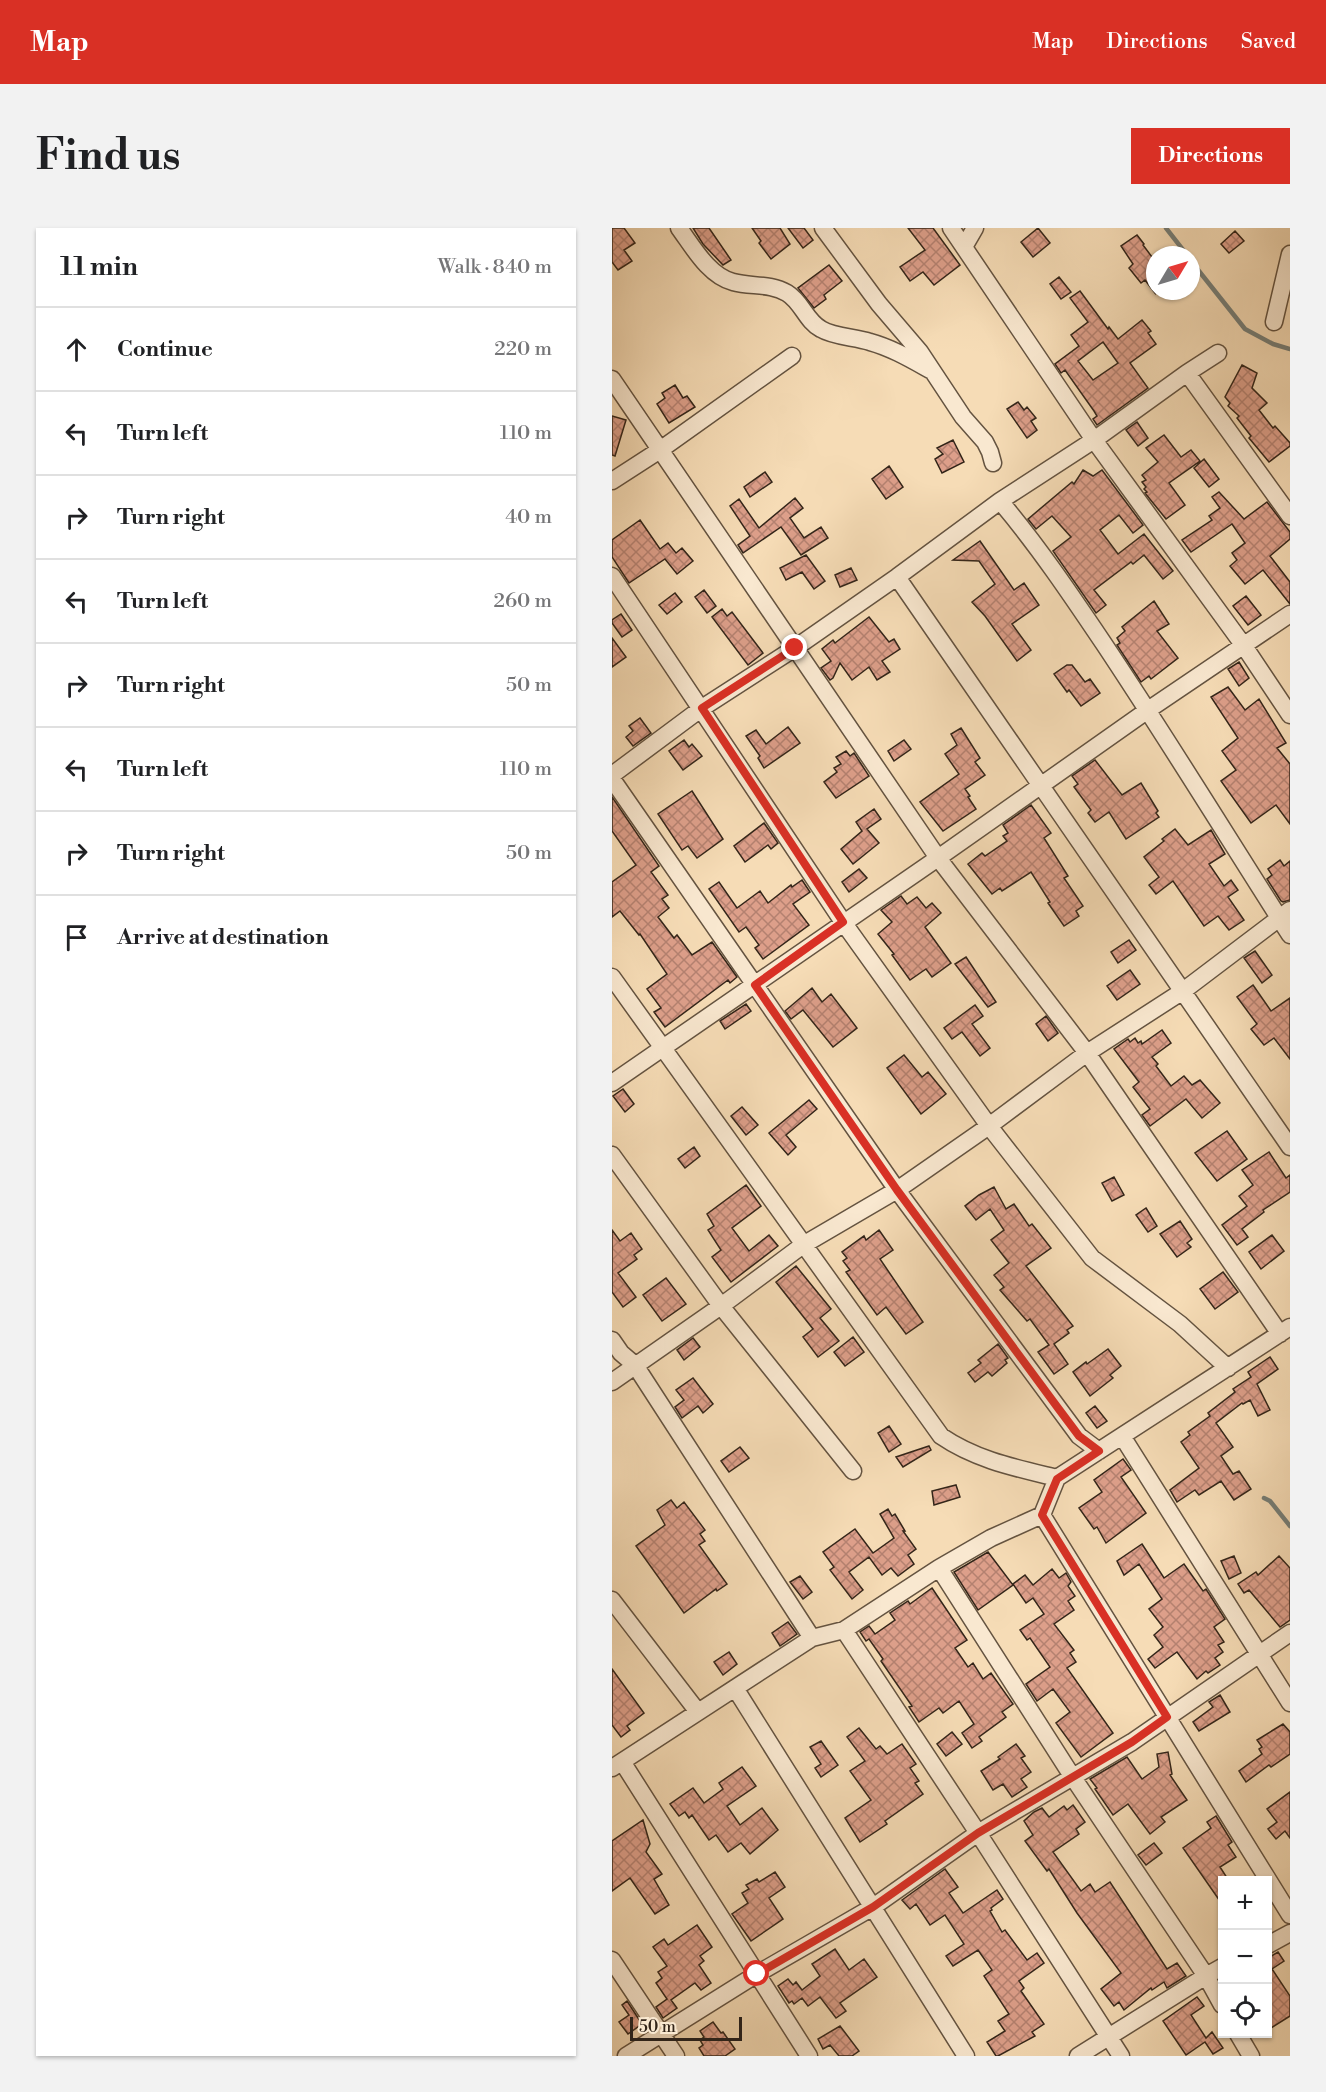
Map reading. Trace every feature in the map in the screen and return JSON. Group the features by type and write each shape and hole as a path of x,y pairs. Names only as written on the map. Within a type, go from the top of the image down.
{"street":[{"path":"679,228 709,267 724,278 734,283 764,285 786,292 802,308 813,324 822,330 893,350 932,370"},
{"path":"823,228 879,304 932,370 963,417 985,442 993,463"},
{"path":"951,228 1094,440 1244,646 1290,715"},
{"path":"964,247 975,228"},
{"path":"1274,322 1290,254"},
{"path":"1099,1451 1079,1436 897,1190 612,777 702,708 795,648 1000,501 1094,440 1218,353"},
{"path":"612,481 660,450 792,356"},
{"path":"1187,373 1290,516"},
{"path":"612,379 938,858 1087,1053 1285,1330 1057,1479 1042,1515 991,1538 939,1568 844,1630 812,1638 617,1766 757,1974 809,2056"},
{"path":"1000,501 1064,586 1285,914 1290,935"},
{"path":"612,576 843,922 989,1126 1092,1258 1180,1324 1228,1368"},
{"path":"897,577 1290,1148"},
{"path":"612,1083 1148,710 1290,614"},
{"path":"612,1382 722,1306 803,1245 897,1190 989,1126 1087,1053 1183,992 1285,914"},
{"path":"612,977 940,1436 959,1449 986,1460 1057,1479"},
{"path":"612,1155 722,1306 853,1471"},
{"path":"612,1340 621,1353 635,1365 812,1638"},
{"path":"1122,1436 1290,1703"},
{"path":"1042,1515 1290,1915"},
{"path":"939,1568 1218,1998"},
{"path":"612,1600 698,1712"},
{"path":"844,1630 1121,2056"},
{"path":"626,2056 757,1974 873,1907 978,1833 1132,1742 1290,1633"},
{"path":"735,1688 966,2056"},
{"path":"1272,1943 1290,1934"},
{"path":"612,1960 676,2056"},
{"path":"1078,2056 1218,1969"},
{"path":"1240,2038 1251,2056"}],"building":[{"path":"612,228 624,228 635,243 624,250 632,261 618,270 612,262"},
{"path":"693,228 709,228 731,260 723,265 703,244"},
{"path":"752,228 780,228 790,244 771,259 759,243 761,241"},
{"path":"788,228 804,228 813,240 803,248"},
{"path":"908,228 933,228 960,265 934,285 923,272 910,281 900,267 925,250"},
{"path":"1038,228 1050,243 1033,257 1021,242"},
{"path":"1235,231 1244,241 1229,253 1221,244"},
{"path":"1137,235 1144,244 1146,281 1141,283 1129,268 1133,264 1121,246"},
{"path":"829,265 842,281 824,295 826,299 814,308 798,288"},
{"path":"1059,277 1071,292 1061,299 1050,284"},
{"path":"1080,291 1118,339 1142,320 1151,331 1148,333 1156,344 1130,363 1148,388 1097,425 1093,419 1097,416 1094,411 1065,370 1061,373 1055,364 1079,346 1071,335 1088,322 1070,298","holes":["1103,342 1118,363 1093,380 1078,361"]},
{"path":"1242,365 1257,373 1252,388 1267,403 1259,410 1273,428 1275,426 1290,443 1290,446 1269,462 1249,438 1251,436 1237,418 1239,416 1228,406 1230,403 1225,397"},
{"path":"675,385 683,398 687,396 695,407 669,423 657,404 665,398 662,393"},
{"path":"1018,402 1024,410 1027,407 1036,418 1031,421 1037,430 1027,438 1007,409"},
{"path":"612,416 626,420 615,456 612,455"},
{"path":"1137,422 1148,438 1138,446 1126,430"},
{"path":"1164,435 1181,457 1191,450 1200,461 1169,483 1185,505 1166,519 1145,493 1147,492 1144,489 1146,487 1142,482 1146,480 1142,475 1158,462 1146,448"},
{"path":"953,440 964,462 942,473 935,459 943,454 937,448"},
{"path":"1204,459 1219,479 1209,487 1194,468"},
{"path":"889,466 903,487 886,499 872,479"},
{"path":"1083,470 1093,476 1102,470 1143,525 1133,533 1119,515 1100,530 1118,554 1144,534 1173,571 1163,579 1144,555 1133,564 1131,562 1094,590 1106,605 1096,613 1053,551 1071,537 1052,516 1036,529 1028,519 1072,482 1074,484"},
{"path":"765,472 772,482 750,497 744,487"},
{"path":"1219,492 1244,519 1267,502 1290,532 1290,539 1270,556 1290,582 1290,604 1263,570 1245,584 1230,566 1237,560 1232,553 1245,543 1232,524 1191,552 1182,540 1212,520 1209,516 1220,508 1212,497"},
{"path":"795,498 803,508 790,518 804,538 821,527 828,538 801,555 781,527 743,553 738,545 750,536 730,506 739,499 759,528"},
{"path":"640,520 660,549 668,543 676,553 682,548 693,561 677,574 665,559 629,583 612,557 612,540"},
{"path":"980,541 1014,590 1024,583 1039,605 1012,624 1031,650 1017,661 985,616 972,602 995,584 979,561 953,560"},
{"path":"806,555 825,581 814,589 802,572 786,580 780,568"},
{"path":"851,568 857,580 840,587 835,575"},
{"path":"704,590 716,606 707,613 695,597"},
{"path":"675,593 682,602 667,614 659,605"},
{"path":"1246,596 1261,615 1248,625 1233,606"},
{"path":"1154,601 1169,624 1157,631 1178,658 1151,679 1149,676 1141,682 1117,645 1120,643 1117,638 1125,631 1122,627"},
{"path":"722,609 727,616 732,612 763,653 748,665 712,617"},
{"path":"621,614 632,630 622,637 612,623 612,620"},
{"path":"869,617 889,642 894,639 900,649 882,661 890,672 877,680 869,667 852,680 840,663 830,680 821,668 831,661 822,649 833,640 835,643"},
{"path":"612,638 626,657 612,667"},
{"path":"1239,662 1249,678 1239,686 1228,669"},
{"path":"1067,665 1072,665 1085,682 1090,679 1100,693 1081,706 1054,674"},
{"path":"1228,687 1245,710 1259,699 1286,743 1277,748 1290,764 1290,824 1276,805 1251,823 1221,781 1236,770 1222,751 1238,738 1211,697"},
{"path":"640,718 651,733 633,746 626,737 633,731 629,726"},
{"path":"788,727 800,743 764,768 758,758 760,756 746,736 756,730 766,744"},
{"path":"961,728 980,758 975,762 985,775 965,789 976,809 943,831 920,802 959,774 945,754 957,745 951,734"},
{"path":"684,740 689,747 692,744 702,756 683,770 669,751"},
{"path":"904,740 911,749 894,761 888,751"},
{"path":"846,751 850,756 854,753 869,776 836,798 824,782 837,772 834,768 841,764 836,757"},
{"path":"1095,760 1122,795 1141,783 1158,811 1156,813 1159,817 1126,839 1109,812 1095,822 1088,813 1091,810 1074,787 1078,784 1072,776"},
{"path":"692,791 723,839 697,858 688,846 682,850 658,814"},
{"path":"612,797 659,866 651,872 668,895 662,899 669,908 658,917 674,938 677,935 692,955 712,942 737,977 730,983 728,980 665,1027 654,1012 661,1008 647,989 667,974 640,934 620,911 612,917 612,882 636,865 612,831"},
{"path":"1031,805 1051,833 1044,838 1068,876 1064,878 1083,906 1076,911 1079,916 1064,926 1031,872 1002,891 1000,888 992,894 968,864 982,853 985,856 1007,841 1003,836 1008,833 1003,825"},
{"path":"874,809 881,819 867,829 879,843 853,864 841,849 862,831 856,822"},
{"path":"764,823 778,843 771,849 768,845 745,862 734,846"},
{"path":"1175,829 1188,845 1211,830 1225,854 1209,864 1224,886 1231,880 1238,890 1228,897 1244,920 1229,930 1218,916 1204,926 1173,881 1156,894 1149,885 1159,877 1144,857"},
{"path":"1280,860 1284,866 1290,861 1290,900 1283,902 1267,879 1272,875 1268,869"},
{"path":"859,869 867,878 849,892 842,882"},
{"path":"802,880 810,892 793,904 809,925 763,959 755,948 759,945 746,927 739,932 709,889 719,882 737,908 760,891 768,903 791,885 792,887"},
{"path":"901,896 907,904 917,897 926,908 932,903 941,913 925,927 951,963 932,977 926,969 910,980 878,934 892,922 881,910"},
{"path":"1129,940 1136,950 1118,963 1111,952"},
{"path":"1255,951 1272,975 1262,983 1244,958"},
{"path":"966,957 996,1002 988,1007 955,964"},
{"path":"1130,970 1140,984 1117,1000 1107,986"},
{"path":"1253,985 1271,1011 1290,998 1290,1059 1274,1038 1264,1045 1251,1029 1257,1024 1237,997"},
{"path":"812,988 822,1002 831,994 857,1028 833,1047 803,1010 791,1019 785,1011"},
{"path":"746,1004 751,1011 725,1029 720,1021"},
{"path":"975,1005 983,1016 972,1024 990,1048 980,1056 962,1032 952,1039 944,1028"},
{"path":"1046,1016 1058,1033 1048,1041 1036,1024"},
{"path":"1162,1030 1171,1043 1152,1057 1171,1086 1184,1076 1192,1085 1200,1080 1220,1103 1202,1118 1186,1099 1150,1126 1142,1115 1150,1109 1133,1087 1139,1082 1114,1049 1128,1039 1130,1042 1135,1038 1138,1043 1141,1041 1142,1044"},
{"path":"904,1055 922,1077 928,1072 946,1094 921,1114 887,1068"},
{"path":"623,1089 634,1104 625,1112 613,1096"},
{"path":"809,1100 817,1109 786,1135 796,1147 788,1155 769,1133"},
{"path":"742,1107 758,1125 746,1135 731,1116"},
{"path":"1227,1131 1247,1159 1217,1181 1195,1153"},
{"path":"694,1147 700,1156 685,1168 678,1159"},
{"path":"1269,1152 1286,1178 1290,1175 1290,1192 1263,1210 1264,1212 1242,1229 1248,1237 1237,1245 1222,1225 1247,1206 1239,1196 1253,1185 1242,1170"},
{"path":"1114,1177 1124,1195 1112,1201 1102,1183"},
{"path":"746,1185 761,1206 732,1228 749,1251 769,1235 778,1246 731,1282 712,1257 721,1250 708,1230 714,1226 707,1214"},
{"path":"994,1187 1006,1209 1014,1204 1029,1226 1032,1224 1051,1248 1026,1266 1073,1326 1067,1330 1069,1333 1054,1344 1068,1364 1054,1374 1038,1352 1049,1345 1030,1319 1027,1321 1000,1290 1004,1287 994,1275 1009,1263 991,1240 1004,1230 990,1209 976,1220 965,1206"},
{"path":"1146,1208 1157,1226 1148,1232 1136,1215"},
{"path":"1180,1221 1192,1239 1187,1243 1191,1247 1177,1257 1160,1234"},
{"path":"612,1230 620,1241 631,1233 642,1249 634,1255 637,1259 618,1273 636,1297 623,1307 612,1292"},
{"path":"879,1230 893,1250 880,1259 923,1322 906,1334 886,1307 877,1315 846,1272 850,1270 843,1261 847,1258 842,1252 864,1236 866,1240"},
{"path":"1272,1235 1284,1251 1261,1269 1249,1252"},
{"path":"796,1266 831,1309 820,1318 839,1341 818,1357 803,1337 813,1329 776,1282"},
{"path":"1223,1272 1238,1292 1215,1309 1200,1289"},
{"path":"666,1278 686,1304 662,1321 643,1295"},
{"path":"853,1337 864,1352 845,1366 834,1352"},
{"path":"693,1338 700,1347 684,1360 677,1350"},
{"path":"998,1344 1008,1358 1005,1360 1007,1363 992,1376 988,1372 975,1382 968,1373 981,1363 978,1360"},
{"path":"1108,1349 1121,1366 1110,1375 1113,1378 1090,1396 1073,1372"},
{"path":"1270,1357 1278,1369 1257,1384 1270,1410 1258,1416 1250,1400 1242,1403 1216,1423 1233,1447 1221,1456 1233,1474 1239,1471 1251,1489 1234,1500 1221,1481 1199,1495 1195,1490 1177,1502 1170,1490 1199,1468 1181,1442 1190,1435 1188,1432 1210,1416 1208,1413 1235,1392 1233,1389 1251,1377 1248,1372"},
{"path":"693,1378 713,1404 703,1413 698,1406 682,1418 675,1407 684,1400 676,1390"},
{"path":"1095,1406 1107,1421 1097,1428 1086,1413"},
{"path":"889,1426 901,1444 889,1452 878,1433"},
{"path":"929,1446 931,1450 903,1467 896,1457"},
{"path":"740,1447 749,1458 729,1472 721,1461"},
{"path":"1123,1459 1131,1470 1121,1477 1146,1513 1106,1543 1097,1527 1094,1529 1079,1508 1102,1492 1094,1480"},
{"path":"956,1485 960,1497 934,1505 932,1491"},
{"path":"671,1500 677,1508 684,1502 705,1530 700,1534 705,1541 699,1545 727,1584 717,1591 716,1589 684,1613 636,1546 665,1525 657,1510"},
{"path":"888,1509 892,1516 895,1514 905,1531 903,1531 916,1549 908,1555 914,1564 898,1576 891,1568 882,1575 869,1557 849,1572 863,1590 852,1599 830,1570 834,1567 823,1552 855,1529 873,1553 894,1538 880,1514"},
{"path":"1142,1544 1164,1578 1184,1564 1203,1591 1206,1589 1225,1619 1214,1627 1224,1642 1218,1645 1223,1652 1215,1658 1220,1665 1208,1673 1206,1671 1197,1679 1177,1652 1155,1668 1148,1659 1163,1647 1154,1635 1163,1627 1149,1609 1162,1599 1139,1564 1124,1575 1117,1561"},
{"path":"988,1552 1013,1585 978,1610 954,1572"},
{"path":"1234,1556 1241,1573 1229,1579 1221,1561"},
{"path":"1279,1556 1290,1568 1290,1620 1280,1627 1249,1590 1244,1593 1238,1584 1256,1572 1258,1575"},
{"path":"1052,1569 1059,1578 1066,1573 1071,1582 1068,1586 1075,1596 1068,1601 1074,1610 1054,1624 1074,1650 1070,1653 1076,1662 1067,1668 1113,1733 1081,1757 1056,1723 1070,1712 1053,1689 1037,1701 1026,1684 1050,1667 1030,1638 1027,1640 1020,1630 1044,1614 1033,1598 1026,1603 1013,1584 1025,1575 1033,1585"},
{"path":"800,1576 812,1592 803,1599 790,1582"},
{"path":"932,1588 967,1640 955,1648 968,1667 973,1663 983,1679 991,1673 1013,1704 1002,1712 1006,1717 979,1737 982,1741 972,1748 962,1733 974,1724 959,1701 943,1713 939,1708 919,1722 909,1707 912,1706 881,1661 883,1659 869,1639 866,1641 860,1632 869,1626 875,1634 895,1620 890,1613 908,1601 910,1604"},
{"path":"788,1622 797,1634 780,1646 772,1633"},
{"path":"729,1652 737,1664 723,1675 714,1662"},
{"path":"612,1669 644,1713 627,1726 630,1730 621,1737 612,1725"},
{"path":"1220,1695 1230,1712 1199,1731 1193,1722 1213,1707 1209,1702"},
{"path":"1283,1724 1290,1732 1290,1754 1271,1767 1269,1765 1246,1782 1239,1771 1262,1754 1259,1749 1262,1747 1257,1740"},
{"path":"859,1728 876,1749 880,1746 887,1754 902,1744 916,1764 910,1768 919,1781 915,1783 923,1794 885,1821 887,1824 860,1842 845,1818 871,1800 850,1771 865,1761 847,1737"},
{"path":"952,1732 962,1744 946,1756 937,1744"},
{"path":"821,1741 838,1765 821,1777 815,1768 821,1764 810,1747"},
{"path":"1016,1744 1025,1756 1021,1758 1031,1772 1021,1779 1027,1787 1012,1797 1003,1784 993,1790 981,1771 1000,1759 998,1757"},
{"path":"1168,1752 1172,1774 1170,1775 1187,1800 1161,1817 1165,1822 1150,1834 1128,1804 1113,1815 1090,1779 1127,1757 1142,1779 1159,1767 1157,1754"},
{"path":"742,1767 756,1786 727,1806 740,1825 762,1808 778,1830 750,1854 741,1843 728,1852 716,1835 709,1840 692,1815 689,1818 685,1812 679,1816 670,1804 693,1788 704,1803 723,1789 719,1783"},
{"path":"1290,1792 1290,1838 1285,1831 1276,1839 1268,1829 1277,1822 1267,1809"},
{"path":"1073,1805 1085,1822 1076,1829 1079,1834 1053,1852 1081,1891 1090,1884 1095,1892 1110,1882 1167,1969 1177,1963 1186,1976 1167,1988 1164,1982 1152,1990 1151,1988 1124,2010 1119,2002 1114,2006 1101,1989 1121,1973 1077,1913 1049,1869 1047,1871 1025,1841 1033,1835 1024,1821 1034,1812 1042,1808 1049,1817 1064,1806 1067,1810"},
{"path":"1216,1816 1232,1842 1228,1845 1236,1857 1220,1867 1226,1876 1218,1876 1218,1898 1183,1848 1211,1828 1207,1822"},
{"path":"643,1820 650,1844 646,1852 662,1874 654,1879 669,1905 655,1914 630,1878 612,1891 612,1841"},
{"path":"1154,1843 1162,1853 1146,1865 1138,1855"},
{"path":"945,1869 958,1887 949,1893 963,1913 997,1890 1003,1899 990,1911 1002,1932 1005,1930 1027,1960 1037,1953 1044,1963 1019,1981 1024,1988 1021,1991 1044,2024 1032,2032 1035,2036 998,2056 987,2042 1005,2031 998,2021 1009,2014 984,1976 992,1970 978,1950 953,1966 946,1956 964,1944 945,1915 930,1925 916,1904 910,1909 902,1900"},
{"path":"775,1872 785,1887 769,1898 783,1919 751,1941 732,1914 748,1903 742,1893 749,1889 746,1885 757,1879 759,1882"},
{"path":"697,1925 712,1947 700,1956 704,1961 699,1965 711,1983 701,1990 695,1983 671,2000 677,2008 663,2018 656,2007 667,1999 656,1983 662,1978 658,1972 667,1966 653,1947 664,1939 668,1945"},
{"path":"835,1949 849,1970 864,1959 877,1977 840,2003 846,2011 836,2018 820,1997 808,2006 802,1998 794,2004 792,2001 789,2003 778,1986 788,1979 793,1985 796,1982 802,1990 820,1976 812,1964"},
{"path":"1278,1952 1284,1961 1272,1969 1272,1956"},
{"path":"1272,1969 1290,1996 1290,2016 1272,2027"},
{"path":"1197,1997 1204,2006 1191,2015 1206,2038 1212,2032 1223,2048 1213,2054 1205,2042 1186,2055 1163,2021"},
{"path":"627,2001 642,2024 628,2034 619,2022 629,2015 622,2005"},
{"path":"713,2022 735,2049 725,2056 704,2056 699,2048 703,2045 700,2040 704,2037 700,2031"},
{"path":"840,2026 859,2051 852,2056 839,2056 830,2045 823,2049 818,2039"}],"waterway":[{"path":"1166,228 1180,246"},
{"path":"1200,272 1245,329 1273,344 1290,349"},
{"path":"1264,1498 1270,1501 1290,1526"}],"route":[{"path":"757,1974 873,1907 978,1833 1132,1742 1167,1717 1042,1515 1057,1479 1099,1451 1079,1436 897,1190 755,985 843,922 702,708 795,648"}]}
